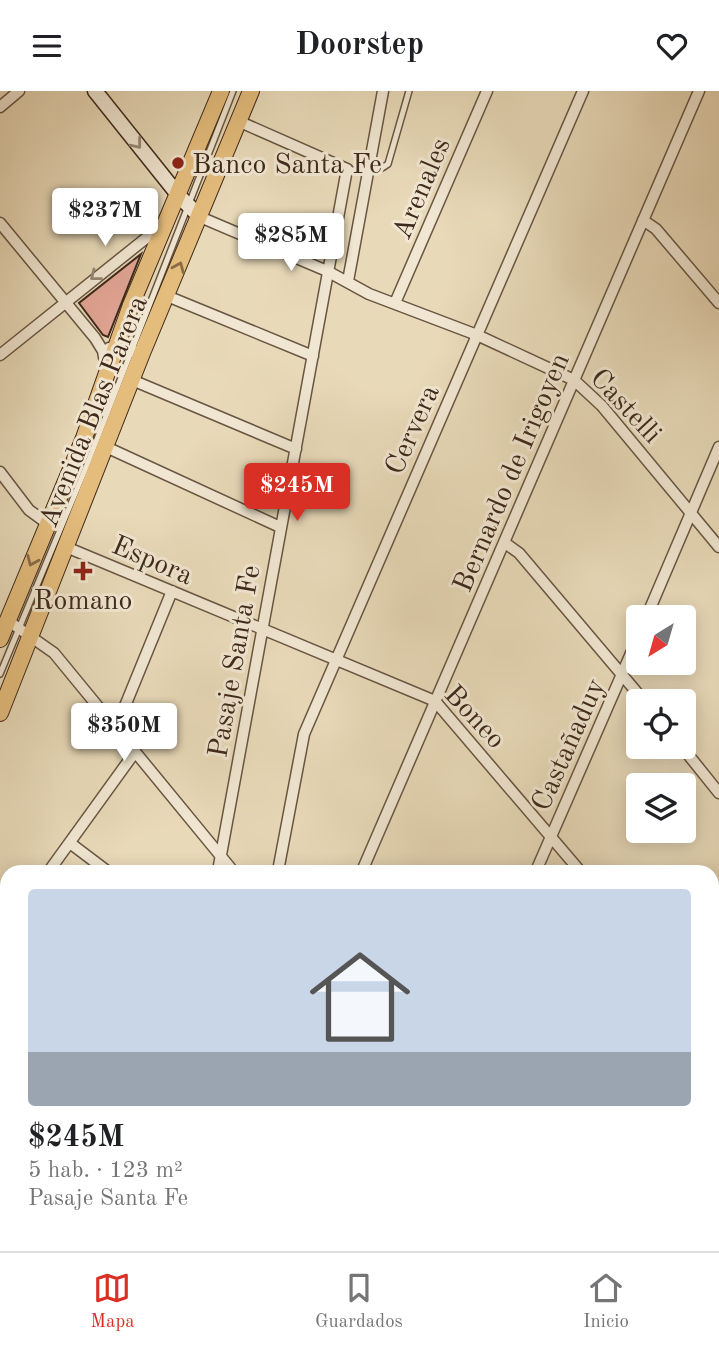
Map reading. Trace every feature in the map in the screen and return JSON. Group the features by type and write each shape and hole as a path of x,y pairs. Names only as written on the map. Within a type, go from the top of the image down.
{"main road":[{"path":"95,91 183,201 200,217"},
{"name":"Avenida Blas Parera","path":"0,639 19,627 66,547 132,380 128,351 166,222 183,201 221,91"},
{"name":"Avenida Blas Parera","path":"0,713 19,627 48,524 84,439 106,371 128,351 167,296 251,91"}],"street":[{"path":"0,107 19,91"},
{"path":"348,281 383,91"},
{"name":"Arenales","path":"395,303 487,91"},
{"name":"Cervera","path":"279,865 303,734 583,91"},
{"name":"Bernardo de Irigoyen","path":"369,865 435,701 699,91"},
{"path":"238,121 347,169"},
{"name":"Pasaje Santa Fe","path":"219,865 347,169"},
{"name":"Castelli","path":"200,217 327,271 369,295 477,335 574,380 597,400 719,547"},
{"path":"643,220 656,229 719,303"},
{"path":"0,355 64,301 166,222"},
{"path":"0,223 95,338 103,351 106,371"},
{"path":"167,296 313,356"},
{"path":"95,338 128,351"},
{"path":"132,380 296,449"},
{"path":"106,446 280,527"},
{"path":"652,605 719,447"},
{"path":"0,473 29,510 48,524"},
{"path":"505,543 519,553 635,689"},
{"name":"Espora","path":"66,547 262,629"},
{"path":"116,728 172,591"},
{"path":"19,627 54,653 227,865"},
{"name":"Boneo","path":"262,629 435,701 575,865"},
{"name":"Castañaduy","path":"539,865 626,664"},
{"path":"54,865 135,752"},
{"path":"692,759 719,793"},
{"path":"70,843 99,865"}],"lane":[{"path":"0,674 85,470 183,201 233,91"},
{"path":"347,169 367,173 380,171 388,164 409,91"}],"building":[{"path":"141,254 108,337 103,335 79,303"}],"place":[{"name":"Banco Santa Fe","path":"178,163"},
{"name":"Romano","path":"83,571"}]}
